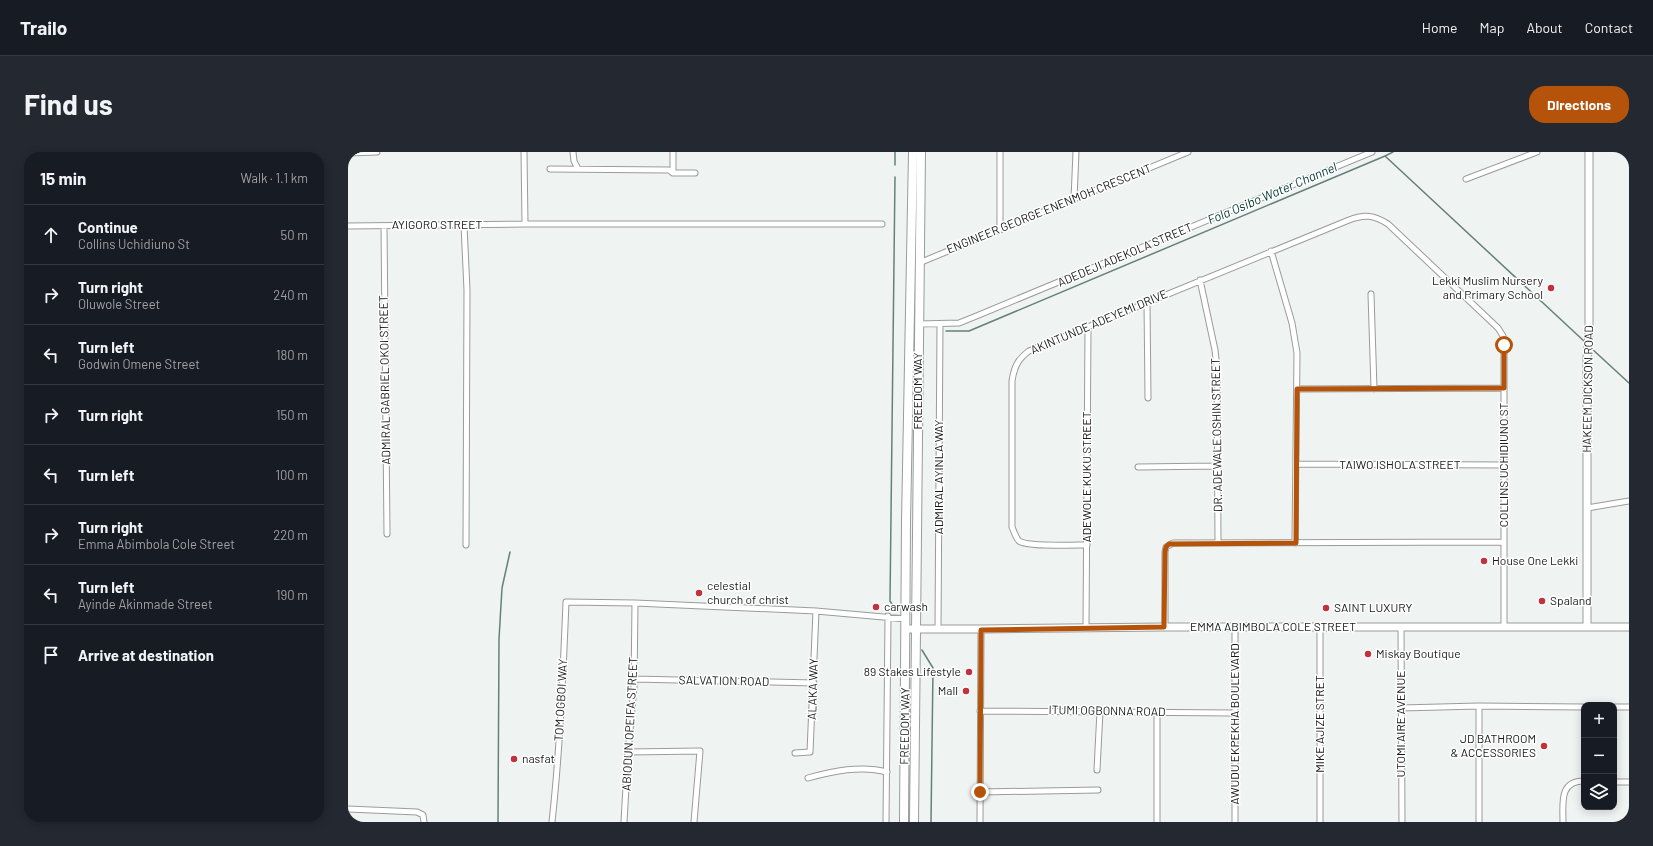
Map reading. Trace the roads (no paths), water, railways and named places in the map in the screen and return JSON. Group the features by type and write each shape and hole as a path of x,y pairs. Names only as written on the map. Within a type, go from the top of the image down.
{"main road":[{"name":"FREEDOM WAY","path":"904,822 913,152"},
{"name":"FREEDOM WAY","path":"914,822 922,152"}],"street":[{"path":"348,153 377,152"},
{"path":"524,152 525,224"},
{"path":"573,152 574,161 578,169"},
{"path":"673,152 673,173"},
{"path":"1000,152 1000,230"},
{"path":"1074,199 1076,152"},
{"name":"ENGINEER GEORGE ENENMOH CRESCENT","path":"911,267 1188,152"},
{"name":"ADEDEJI ADEKOLA STREET","path":"919,324 960,323 1372,152"},
{"path":"1466,179 1537,152"},
{"name":"HAKEEM DICKSON ROAD","path":"1587,626 1587,358 1590,332 1589,152"},
{"path":"550,169 669,170 673,173 695,173"},
{"name":"AKINTUNDE ADEYEMI DRIVE","path":"1087,545 1029,544 1019,541 1014,533 1012,527 1012,381 1016,363 1029,350 1358,216 1373,216"},
{"name":"COLLINS UCHIDIUNO ST","path":"1373,216 1388,224 1498,328 1502,336 1504,345 1504,627"},
{"name":"AYIGORO STREET","path":"348,226 525,224 882,224"},
{"path":"464,225 466,290 466,545"},
{"name":"ADMIRAL GABRIEL OKOI STREET","path":"384,226 387,534"},
{"path":"1271,251 1295,337 1297,389 1296,543"},
{"name":"DR. ADEWALE OSHIN STREET","path":"1200,280 1215,350 1217,368 1218,543"},
{"path":"1372,294 1374,389"},
{"path":"1147,302 1148,398"},
{"name":"ADMIRAL AYINLA WAY","path":"938,630 940,324"},
{"name":"ADEWOLE KUKU STREET","path":"1086,628 1088,327"},
{"path":"1297,389 1504,388"},
{"name":"TAIWO ISHOLA STREET","path":"1296,464 1504,465"},
{"path":"1138,466 1217,466"},
{"path":"1587,508 1629,501"},
{"path":"1164,627 1165,552 1166,547 1173,543 1504,542"},
{"name":"TOM OGBOI WAY","path":"552,822 562,701 566,602 634,603"},
{"path":"634,603 816,611 906,618"},
{"name":"ABIODUN OPEIFA STREET","path":"624,822 634,678 634,603"},
{"name":"ALAKA WAY","path":"795,753 810,752 816,611"},
{"path":"886,822 888,616"},
{"name":"EMMA ABIMBOLA COLE STREET","path":"916,630 1164,627 1629,627"},
{"name":"AWUDU EKPEKHA BOULEVARD","path":"1235,627 1235,822"},
{"name":"MIKE AJIZE STRET","path":"1320,627 1320,822"},
{"name":"UTOMI AIRE AVENUE","path":"1401,627 1402,822"},
{"path":"906,629 916,630"},
{"path":"980,822 981,630"},
{"name":"SALVATION ROAD","path":"634,678 814,683"},
{"path":"1478,822 1479,706"},
{"path":"1401,708 1479,706 1581,707"},
{"path":"1617,707 1629,707"},
{"name":"ITUMI OGBONNA ROAD","path":"980,711 1234,713"},
{"path":"1097,770 1100,711"},
{"path":"1157,712 1157,822"},
{"path":"628,752 700,751 694,822"},
{"path":"808,778 851,769 868,769 887,772"},
{"path":"1563,822 1564,794 1569,784 1576,781 1581,781"},
{"path":"1617,782 1629,782"},
{"path":"980,792 1098,790"},
{"path":"348,809 417,812 423,815 424,822"}],"waterway":[{"path":"895,152 895,165"},
{"path":"1385,156 1393,152"},
{"name":"Fola Osibo Water Channel","path":"946,331 969,331 1385,156 1585,342"},
{"path":"895,177 890,601 896,610"},
{"name":"Fola Osibo Water Channel","path":"1591,348 1629,383"},
{"path":"498,822 499,639 502,588 510,552"},
{"path":"922,650 933,668 931,822"}],"place":[{"name":"Lekki Muslim Nursery and Primary School","path":"1551,288"},
{"name":"House One Lekki","path":"1484,561"},
{"name":"celestial church of christ","path":"699,593"},
{"name":"Spaland","path":"1542,601"},
{"name":"carwash","path":"876,607"},
{"name":"SAINT LUXURY","path":"1326,608"},
{"name":"Miskay Boutique","path":"1368,654"},
{"name":"89 Stakes Lifestyle","path":"969,672"},
{"name":"Mall","path":"966,691"},
{"name":"JD BATHROOM & ACCESSORIES","path":"1544,746"},
{"name":"nasfat","path":"514,759"}]}
